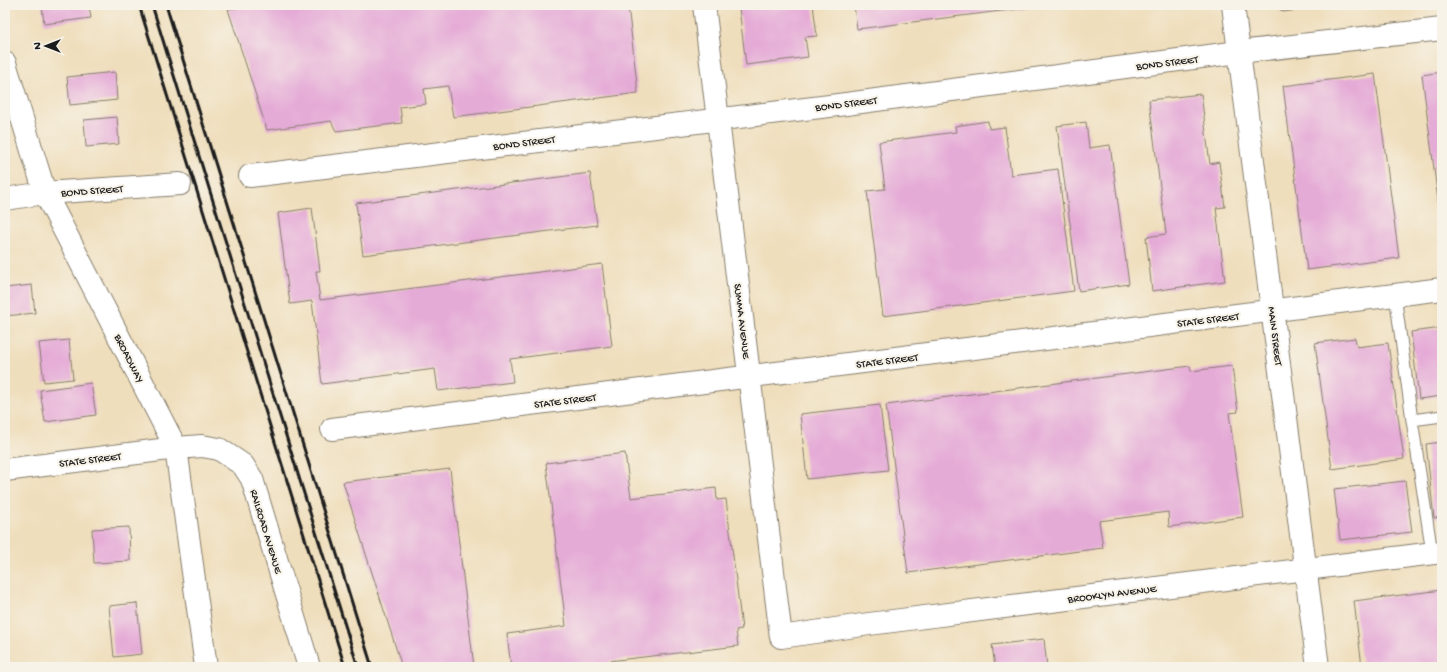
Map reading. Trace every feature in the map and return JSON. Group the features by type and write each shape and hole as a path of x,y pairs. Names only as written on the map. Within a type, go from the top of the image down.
{"street":[{"name":"SUMMA AVENUE","path":"704,5 782,637"},
{"name":"MAIN STREET","path":"1233,5 1318,667"},
{"name":"BOND STREET","path":"250,176 718,118 854,103 1239,52 1442,29"},
{"name":"BROADWAY","path":"5,63 45,193 176,448 206,667"},
{"name":"BOND STREET","path":"5,199 45,193 180,184"},
{"name":"STATE STREET","path":"332,429 1442,289"},
{"name":"RAILROAD AVENUE","path":"176,448 202,446 219,449 243,465 252,479 309,667"},
{"name":"STATE STREET","path":"5,470 176,448"},
{"name":"BROOKLYN AVENUE","path":"782,637 877,622 1437,553"}],"lane":[{"path":"1395,295 1412,420 1437,553"},
{"path":"1412,420 1442,416"}],"building":[{"path":"42,5 89,5 91,18 44,24"},
{"path":"259,5 628,5 638,93 453,117 448,86 424,89 426,104 400,107 402,123 336,131 331,121 267,130 228,9"},
{"path":"749,5 813,5 817,36 805,37 808,57 746,65 739,8 749,7"},
{"path":"854,5 1040,5 1041,6 857,29"},
{"path":"1275,5 1328,5 1328,6 1283,12"},
{"path":"115,72 117,100 70,105 67,77"},
{"path":"1442,72 1442,224 1441,224 1422,75"},
{"path":"1375,74 1399,258 1307,270 1283,86"},
{"path":"1201,94 1210,164 1219,162 1225,207 1216,208 1225,281 1152,291 1146,237 1166,234 1149,100"},
{"path":"117,117 119,144 86,147 84,120"},
{"path":"988,121 989,129 1005,127 1011,175 1058,169 1074,291 883,316 867,191 885,189 879,142 956,132 955,126"},
{"path":"1086,122 1089,148 1110,145 1129,284 1079,291 1057,126"},
{"path":"590,173 597,225 363,255 356,203"},
{"path":"312,208 320,271 316,271 320,300 602,264 612,346 510,359 513,382 438,391 435,369 322,384 312,301 290,304 278,213"},
{"path":"32,285 35,313 5,316 5,288"},
{"path":"1442,328 1442,396 1419,399 1411,332"},
{"path":"1355,338 1357,347 1388,343 1404,459 1332,469 1315,343"},
{"path":"69,340 73,379 44,382 39,343"},
{"path":"1190,366 1191,371 1232,366 1238,412 1229,413 1243,517 1169,527 1168,512 1099,521 1103,548 908,573 886,405"},
{"path":"91,383 96,415 45,422 40,390"},
{"path":"880,405 888,470 807,479 800,414"},
{"path":"1442,442 1442,517 1434,518 1426,444"},
{"path":"625,453 631,498 716,488 717,500 726,499 742,629 736,630 738,646 609,661 609,667 511,667 507,634 566,626 546,463"},
{"path":"450,469 474,667 402,667 343,482"},
{"path":"1405,481 1412,532 1340,540 1334,489"},
{"path":"129,527 130,561 94,563 92,529"},
{"path":"1442,590 1442,667 1362,667 1354,601"},
{"path":"137,603 142,654 114,657 109,606"},
{"path":"1044,639 1047,667 995,667 992,645"}],"railway":[{"path":"139,5 345,667"},
{"path":"152,5 358,667"},
{"path":"166,5 372,667"}]}
